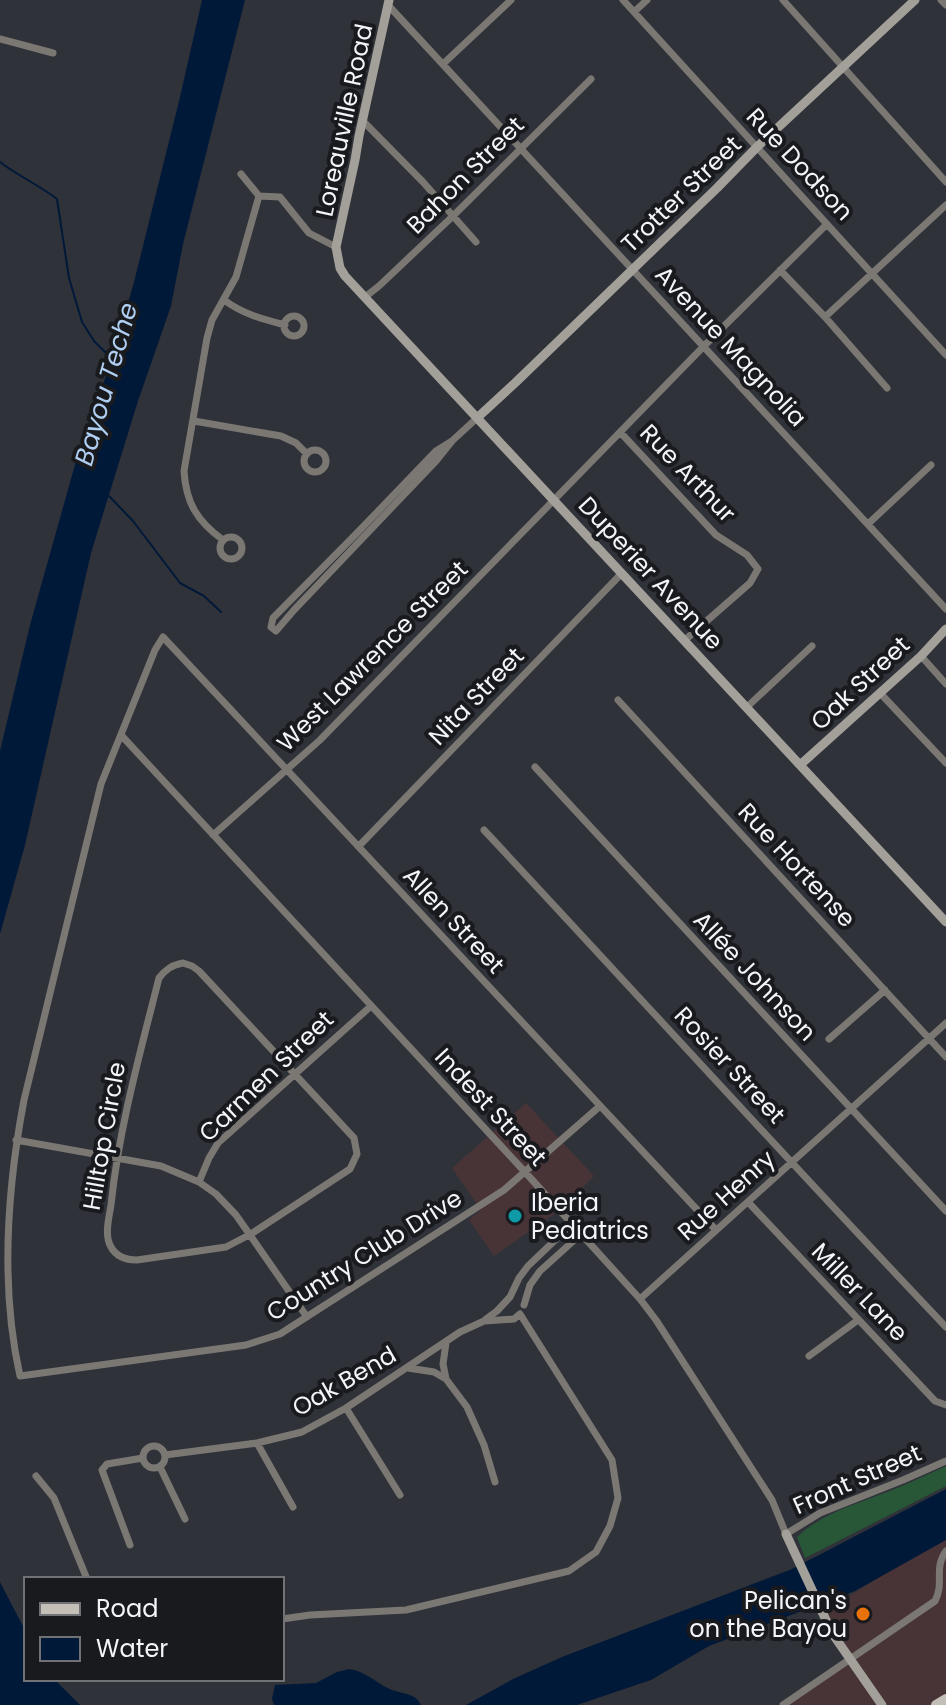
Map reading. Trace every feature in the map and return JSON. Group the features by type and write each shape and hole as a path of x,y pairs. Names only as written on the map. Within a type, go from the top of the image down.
{"main road":[{"name":"Trotter Street","path":"477,418 757,147 915,0"},
{"name":"Loreauville Road","path":"336,247 389,2"},
{"name":"Duperier Avenue","path":"336,247 340,268 365,297 946,922"},
{"name":"Oak Street","path":"800,765 921,656 946,629"},
{"name":"Indest Street","path":"786,1534 832,1633 882,1705"},
{"path":"936,1705 946,1699"}],"street":[{"path":"443,64 511,0"},
{"name":"Rue Dodson","path":"623,0 946,355"},
{"path":"634,12 647,0"},
{"path":"783,0 946,182"},
{"path":"941,0 946,5"},
{"name":"Avenue Magnolia","path":"389,2 946,609"},
{"path":"0,39 53,53"},
{"name":"Bahon Street","path":"365,297 453,216 591,79"},
{"path":"362,120 476,242"},
{"path":"241,174 259,196 280,197 309,233 336,247"},
{"path":"223,540 202,522 191,507 185,490 184,471 207,338 212,320 236,277 259,196"},
{"path":"825,317 946,205"},
{"name":"West Lawrence Street","path":"213,835 320,740 827,224"},
{"path":"780,270 887,388"},
{"path":"224,300 238,310 285,325"},
{"path":"303,594 276,631 271,627 273,618 303,594 362,534 423,470 436,451 477,418"},
{"path":"194,421 281,436 296,443 307,454"},
{"name":"Rue Arthur","path":"620,432 716,535 747,555 758,569 750,583 685,640"},
{"path":"868,524 931,465"},
{"name":"Nita Street","path":"359,846 622,573"},
{"name":"Allen Street","path":"121,735 163,637 716,1230"},
{"path":"747,707 812,646"},
{"path":"921,656 946,684"},
{"path":"880,693 946,763"},
{"name":"Rue Hortense","path":"618,700 946,1057"},
{"path":"121,735 101,784 16,1140 161,1166 199,1182 226,1204 251,1234 307,1317"},
{"name":"Indest Street","path":"121,735 640,1299 772,1500 786,1534"},
{"name":"Allée Johnson","path":"535,767 946,1211"},
{"name":"Rosier Street","path":"484,830 814,1189 946,1327"},
{"name":"Hilltop Circle","path":"183,963 199,971 354,1138 357,1154 350,1169 226,1247 137,1260 119,1256 110,1246 107,1234 117,1158 159,978 173,965 183,963"},
{"path":"829,1039 885,990"},
{"name":"Carmen Street","path":"199,1182 218,1143 371,1006"},
{"name":"Rue Henry","path":"640,1299 946,1023"},
{"name":"Country Club Drive","path":"16,1140 4,1288 11,1342 20,1376 246,1345 280,1334 504,1190 600,1106"},
{"name":"Miller Lane","path":"748,1202 935,1401 946,1405"},
{"name":"Oak Bend","path":"143,1458 145,1450 152,1445 161,1448 165,1455 257,1443 302,1432 346,1408 497,1311 510,1297 528,1266 572,1224"},
{"path":"284,1619 406,1610 569,1571 596,1552 610,1526 618,1498 612,1460 520,1314 530,1285 540,1271 581,1234"},
{"path":"510,1297 524,1305"},
{"name":"Oak Bend","path":"484,1321 514,1319 520,1314"},
{"path":"809,1356 858,1320"},
{"path":"446,1343 443,1364 446,1379"},
{"path":"408,1368 434,1372 446,1379 467,1407 484,1445 495,1482"},
{"path":"346,1408 400,1495"},
{"path":"257,1443 293,1507"},
{"path":"130,1545 102,1470 107,1464 143,1458 151,1468 160,1467 165,1455"},
{"name":"Front Street","path":"786,1534 820,1513 946,1461"},
{"path":"160,1467 185,1519"},
{"path":"36,1476 54,1498 86,1577"},
{"path":"783,1705 935,1601 939,1593 939,1564 946,1551"}],"shaded area":[{"path":"526,1103 594,1176 560,1210 494,1256 469,1220 481,1210 452,1168"},
{"path":"946,1535 946,1705 887,1705 837,1634 827,1610"},
{"path":"850,1660 882,1705 783,1705"}],"green space":[{"path":"946,1466 946,1486 805,1558 797,1537 806,1529 837,1511"}],"water":[{"name":"Bayou Teche","path":"202,0 245,0 183,244 171,306 91,553 25,845 0,934 0,751 30,625 78,454 112,359 134,282"},
{"path":"946,1489 946,1540 855,1591 709,1646 651,1680 577,1705 466,1705 562,1657 792,1569"},
{"path":"0,1582 24,1628 24,1681 56,1681 80,1705 0,1705"},
{"path":"349,1669 414,1697 421,1705 274,1705 275,1685 316,1683"}],"waterway":[{"name":"Bayou Teche","path":"0,162 57,199 69,278 82,322 94,341 112,359"},
{"path":"109,496 133,521 180,583 204,596 221,612"}],"place":[{"name":"Iberia Pediatrics","path":"515,1216"},
{"name":"Pelican's on the Bayou","path":"863,1614"}]}
